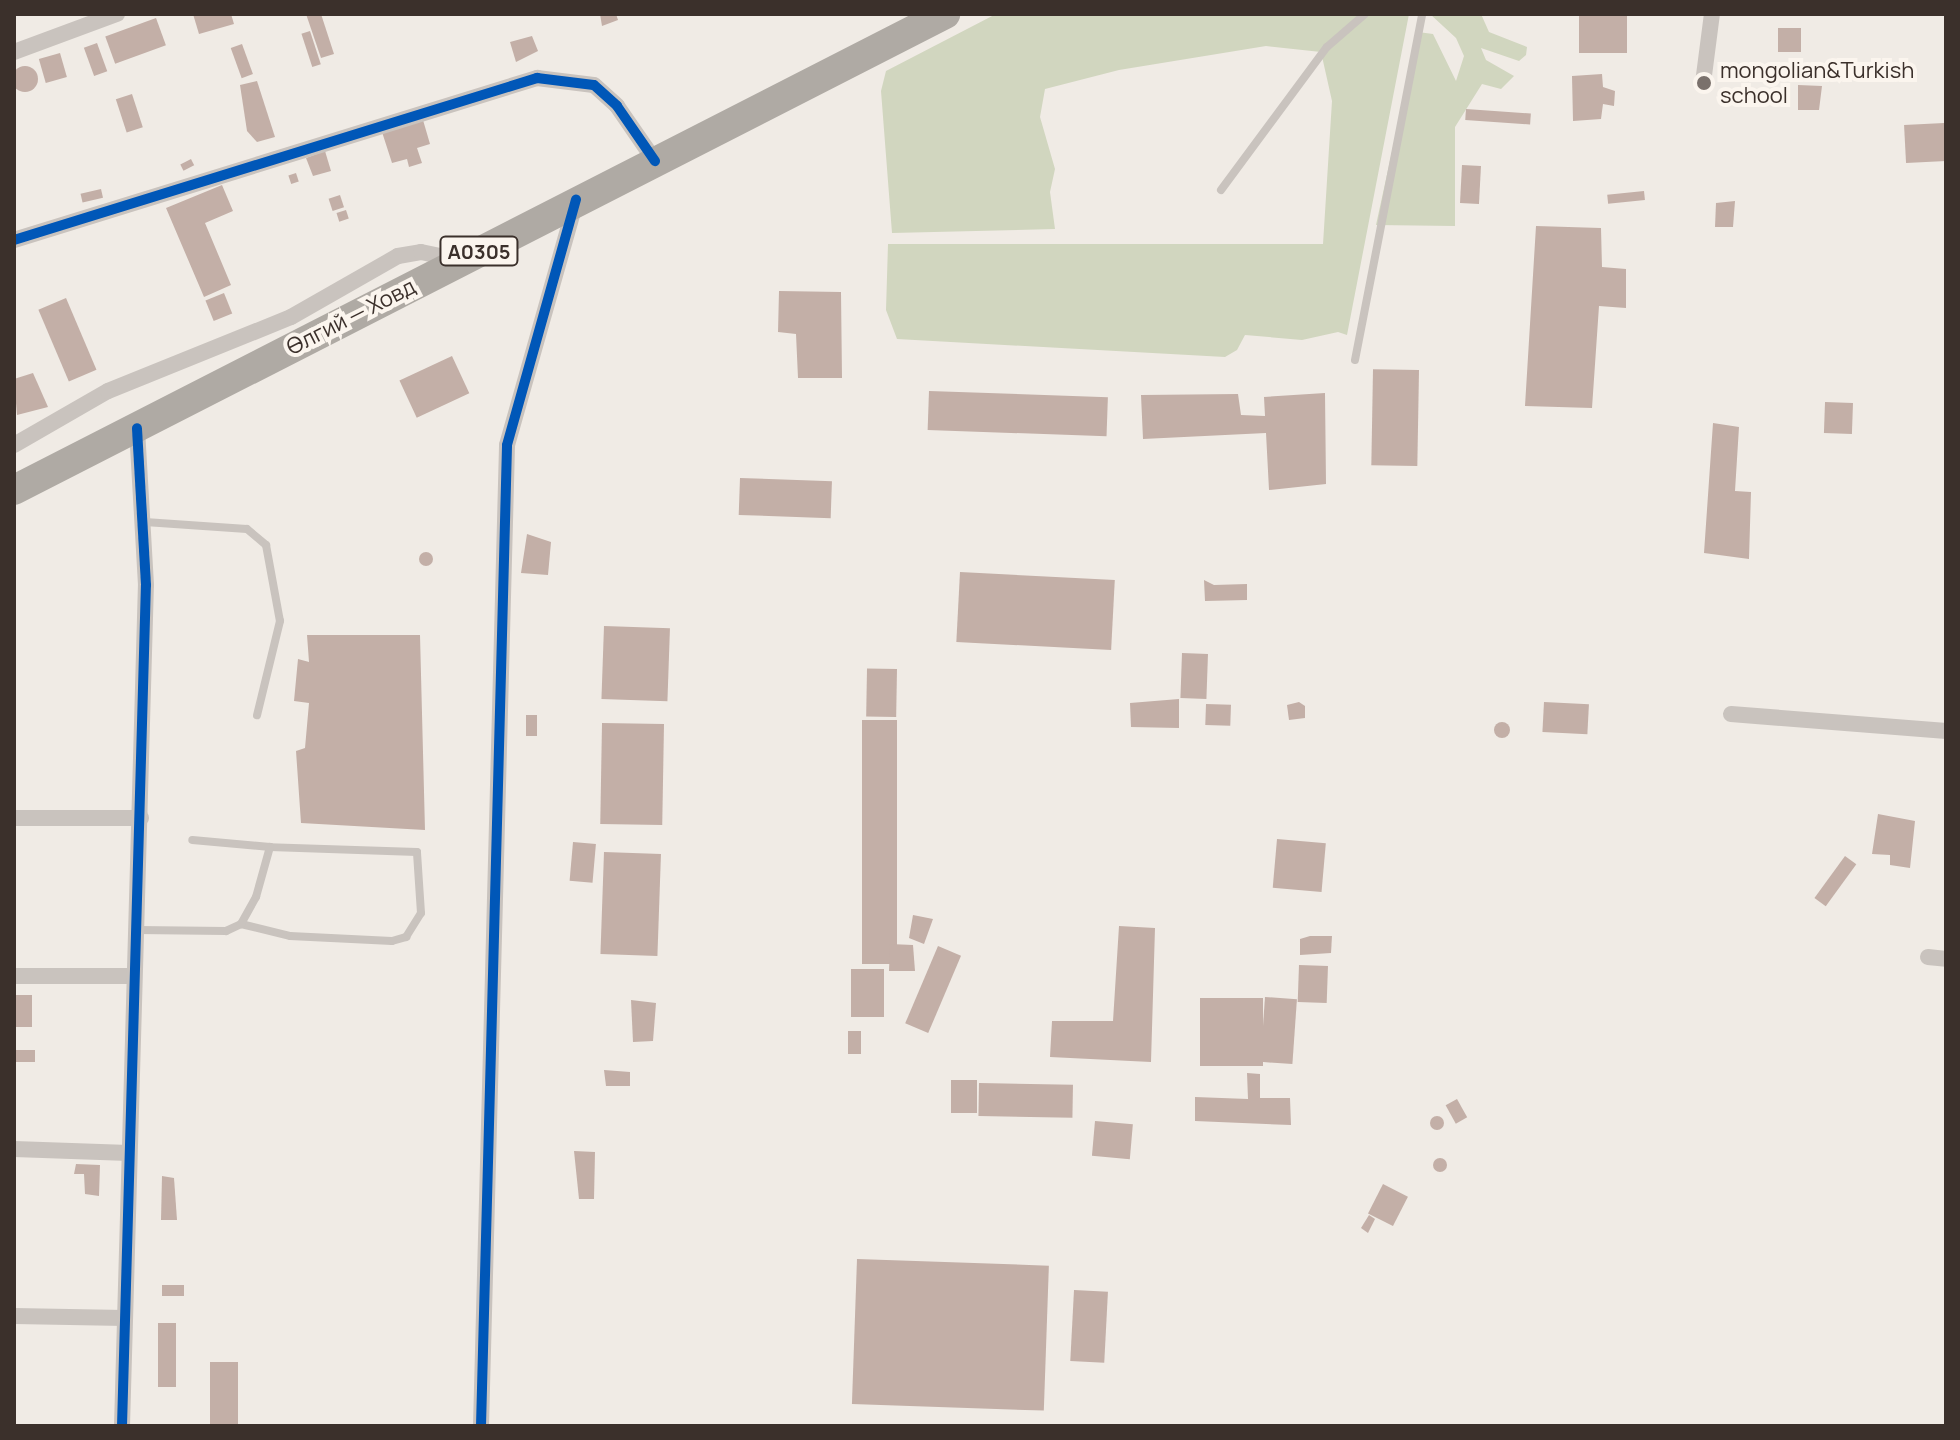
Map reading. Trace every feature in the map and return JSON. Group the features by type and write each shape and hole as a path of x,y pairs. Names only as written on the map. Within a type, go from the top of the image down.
{"highway":[{"name":"Өлгий — Ховд","path":"14,490 945,14"}],"street":[{"path":"14,52 117,14"},
{"path":"1703,83 1712,14"},
{"path":"14,240 537,78 594,85 617,106 655,161"},
{"path":"481,1426 507,445 576,200"},
{"path":"14,445 108,391 291,317 398,256 421,252 459,261"},
{"path":"122,1426 141,818 145,522 137,428"},
{"path":"1731,714 1946,731"},
{"path":"14,818 141,818"},
{"path":"1928,957 1946,959"},
{"path":"14,976 134,976"},
{"path":"14,1149 129,1153"},
{"path":"14,1316 125,1318"}],"lane":[{"path":"1221,190 1327,47 1365,14"},
{"path":"1355,360 1422,14"},
{"path":"145,522 247,529 266,545 280,621 257,715"},
{"path":"192,840 270,847 417,852 421,913 406,937 392,941 290,936 241,924"},
{"path":"136,930 226,931 241,924 256,897 270,847"}],"green space":[{"path":"996,14 1409,14 1347,335 1338,332 1302,340 1245,335 1237,350 1225,357 897,339 886,310 888,244 1323,244 1332,101 1321,52 1266,46 1119,70 1045,89 1040,117 1055,169 1050,192 1055,229 892,233 881,91 886,71"},
{"path":"1430,14 1481,14 1489,32 1527,47 1526,55 1519,61 1481,48 1486,60 1514,76 1501,89 1482,84 1455,127 1455,226 1376,225 1418,32 1433,34 1456,81 1464,56 1456,38"}],"building":[{"path":"193,14 231,14 234,24 199,34"},
{"path":"306,14 321,14 334,54 321,58"},
{"path":"600,14 616,14 618,20 602,26"},
{"path":"1579,14 1627,14 1627,53 1579,53"},
{"path":"156,18 166,45 115,64 105,36"},
{"path":"1778,28 1801,28 1801,52 1778,52"},
{"path":"310,31 321,64 312,67 301,34"},
{"path":"532,36 538,51 516,62 510,42"},
{"path":"97,43 107,71 94,76 84,48"},
{"path":"242,44 253,74 242,78 231,48"},
{"path":"60,53 67,77 46,83 39,59"},
{"path":"25,66 34,70 38,79 34,88 25,92 16,88 12,79 16,70"},
{"path":"1602,74 1603,87 1615,91 1614,106 1603,104 1601,119 1573,121 1572,76"},
{"path":"257,81 275,137 257,142 247,131 240,85"},
{"path":"1798,85 1822,86 1819,110 1798,110"},
{"path":"132,94 143,127 127,133 116,99"},
{"path":"1466,109 1531,114 1530,125 1465,120"},
{"path":"423,120 430,144 417,148 422,163 409,167 407,159 392,163 382,132"},
{"path":"1944,123 1946,161 1906,163 1904,125"},
{"path":"325,151 331,171 313,176 306,158"},
{"path":"191,159 194,165 183,171 180,164"},
{"path":"1462,165 1481,166 1479,204 1460,203"},
{"path":"296,173 299,182 291,184 288,175"},
{"path":"222,185 233,211 205,223 231,285 204,297 166,208"},
{"path":"101,189 103,198 83,202 81,194"},
{"path":"1644,191 1645,200 1608,204 1607,195"},
{"path":"340,195 344,207 333,211 329,199"},
{"path":"1735,201 1733,227 1715,227 1716,203"},
{"path":"346,210 349,219 339,222 336,213"},
{"path":"1536,226 1601,228 1602,267 1626,269 1626,308 1599,306 1592,408 1525,406"},
{"path":"779,291 841,292 842,378 798,378 796,334 778,332"},
{"path":"224,293 232,313 214,321 205,300"},
{"path":"66,298 96,370 69,382 38,310"},
{"path":"452,356 469,393 417,418 399,381"},
{"path":"1373,369 1419,370 1417,466 1371,465"},
{"path":"33,373 48,407 17,415 14,379"},
{"path":"929,391 1108,397 1107,436 928,430"},
{"path":"1325,393 1326,484 1269,490 1266,433 1143,439 1141,395 1238,394 1241,415 1265,416 1264,397"},
{"path":"1825,402 1853,403 1852,434 1824,433"},
{"path":"1713,423 1739,427 1735,491 1751,492 1749,559 1704,553"},
{"path":"740,478 832,481 831,518 739,515"},
{"path":"527,534 551,542 548,575 521,573"},
{"path":"426,552 433,559 426,566 419,559"},
{"path":"960,572 1115,580 1111,650 956,642"},
{"path":"1204,580 1214,585 1247,584 1247,600 1205,601"},
{"path":"604,626 670,628 667,701 601,699"},
{"path":"307,635 420,635 425,830 301,823 296,751 305,748 309,703 294,701 298,659 309,662"},
{"path":"1182,653 1208,654 1206,699 1180,698"},
{"path":"867,668 897,669 896,717 866,716"},
{"path":"1179,699 1179,728 1131,727 1130,703"},
{"path":"1299,702 1305,706 1305,718 1289,720 1287,705"},
{"path":"1544,702 1589,704 1587,734 1542,732"},
{"path":"1206,704 1231,705 1230,726 1205,725"},
{"path":"526,715 537,715 537,736 526,736"},
{"path":"862,720 897,720 897,964 862,964"},
{"path":"1502,722 1510,730 1502,738 1494,730"},
{"path":"602,723 664,724 662,825 600,824"},
{"path":"1878,814 1915,821 1910,868 1890,865 1890,855 1872,854"},
{"path":"1277,839 1326,843 1322,892 1273,888"},
{"path":"573,842 596,844 593,883 570,881"},
{"path":"604,852 661,854 657,956 600,954"},
{"path":"1845,856 1856,864 1826,906 1814,898"},
{"path":"913,915 933,919 924,944 909,938"},
{"path":"1119,926 1155,928 1151,1062 1050,1057 1052,1021 1113,1021"},
{"path":"1332,936 1331,953 1300,955 1300,939"},
{"path":"890,944 913,945 915,971 889,971"},
{"path":"938,946 961,956 928,1033 905,1023"},
{"path":"1299,965 1328,966 1327,1003 1298,1002"},
{"path":"851,969 884,969 884,1017 851,1017"},
{"path":"14,995 32,995 32,1027 14,1027"},
{"path":"1265,997 1297,999 1292,1064 1260,1062"},
{"path":"1200,998 1263,998 1263,1066 1200,1066"},
{"path":"631,1000 656,1003 653,1041 633,1042"},
{"path":"848,1031 861,1031 861,1054 848,1054"},
{"path":"14,1050 35,1050 35,1062 14,1062"},
{"path":"604,1070 630,1072 630,1086 606,1086"},
{"path":"1247,1073 1260,1074 1260,1098 1290,1098 1291,1125 1195,1121 1195,1097 1248,1099"},
{"path":"951,1080 977,1080 977,1113 951,1113"},
{"path":"979,1083 1073,1085 1072,1118 978,1116"},
{"path":"1457,1099 1467,1117 1456,1124 1446,1105"},
{"path":"1437,1116 1444,1123 1437,1130 1430,1123"},
{"path":"1095,1121 1133,1124 1130,1159 1092,1156"},
{"path":"574,1151 595,1152 594,1199 579,1199"},
{"path":"1440,1158 1447,1165 1440,1172 1433,1165"},
{"path":"76,1164 100,1165 99,1196 85,1194 84,1174 74,1174"},
{"path":"162,1176 174,1178 177,1220 161,1220"},
{"path":"1383,1184 1408,1197 1393,1226 1368,1213"},
{"path":"1369,1215 1375,1219 1368,1233 1361,1228"},
{"path":"857,1259 1049,1266 1044,1411 852,1404"},
{"path":"162,1285 184,1285 184,1296 162,1296"},
{"path":"1074,1290 1108,1292 1104,1363 1070,1361"},
{"path":"158,1323 176,1323 176,1387 158,1387"},
{"path":"210,1362 238,1362 238,1426 210,1426"}],"cycle path":[{"path":"14,240 537,78 594,85 617,106 655,161"},
{"path":"481,1426 507,445 576,200"},
{"path":"122,1426 146,585 137,428"}],"place":[{"name":"mongolian&Turkish school","path":"1704,83"}]}
